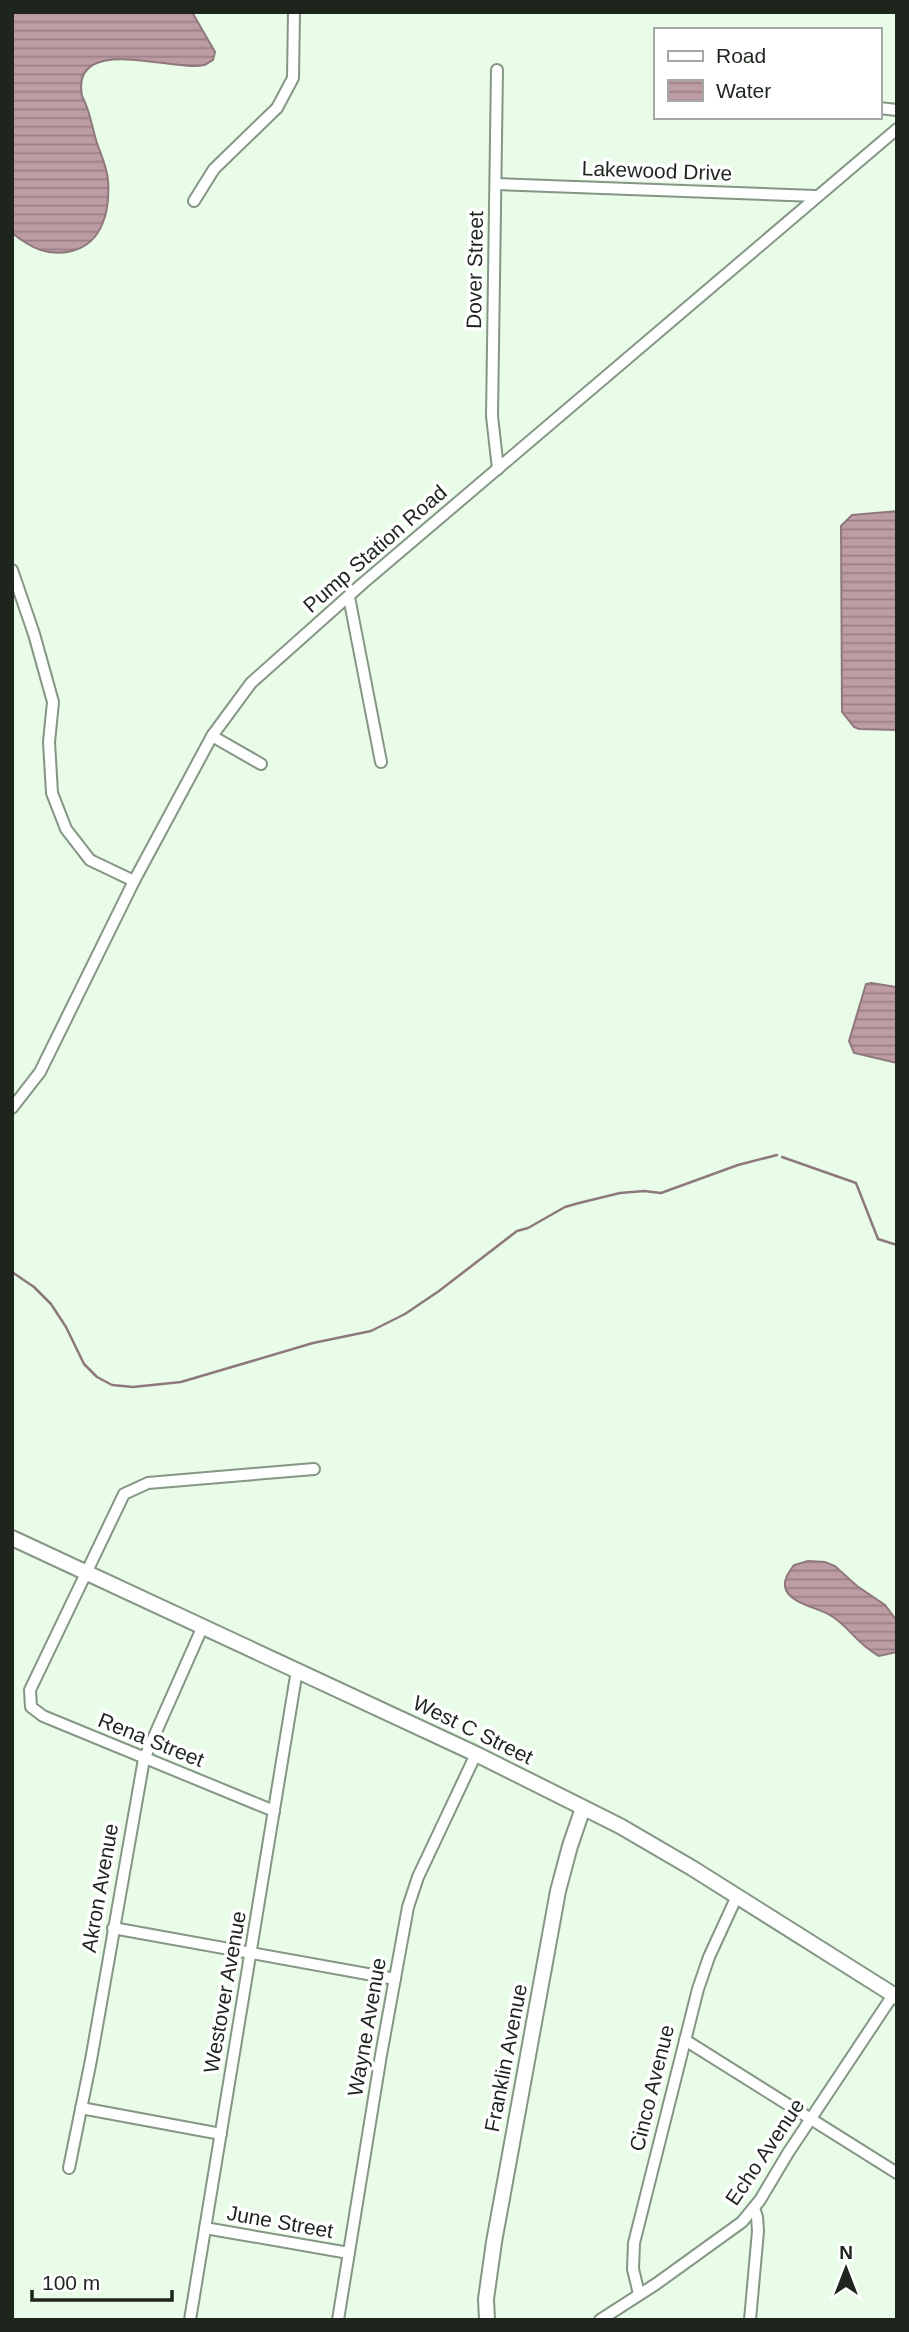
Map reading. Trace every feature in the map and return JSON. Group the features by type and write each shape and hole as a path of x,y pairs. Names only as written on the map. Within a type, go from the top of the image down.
{"main road":[{"name":"West C Street","path":"12,1538 476,1754 620,1826 895,1996"},
{"name":"Franklin Avenue","path":"487,2320 486,2299 494,2242 558,1891 583,1808"}],"street":[{"path":"194,201 214,169 277,108 293,78 294,12"},
{"name":"Dover Street","path":"497,71 492,416 498,469"},
{"name":"Pump Station Road","path":"12,1108 40,1072 134,881 212,736 251,683 897,129"},
{"name":"Lakewood Drive","path":"496,184 816,196"},
{"path":"12,570 53,702 49,742 52,793 66,829 90,860 134,881"},
{"path":"349,597 381,762"},
{"path":"212,736 261,764"},
{"path":"87,1573 124,1494 148,1483 314,1469"},
{"name":"Rena Street","path":"87,1573 30,1690 31,1707 43,1716 274,1811"},
{"name":"Akron Avenue","path":"69,2168 144,1759 203,1626"},
{"name":"Westover Avenue","path":"190,2320 298,1670"},
{"name":"Wayne Avenue","path":"338,2320 408,1907 418,1877 476,1754"},
{"name":"Cinco Avenue","path":"639,2294 633,2269 634,2243 698,1989 709,1957 737,1896"},
{"path":"113,1928 395,1979"},
{"name":"Echo Avenue","path":"600,2320 733,2230 754,2208 811,2118 895,1996"},
{"path":"685,2040 897,2173"},
{"path":"81,2108 221,2134"},
{"path":"750,2320 758,2231 754,2208"},
{"name":"June Street","path":"205,2228 349,2253"}],"water":[{"path":"12,12 192,12 215,52 213,60 204,65 191,66 108,60 92,65 83,77 82,96 105,166 108,202 98,232 83,247 72,251 55,253 40,250 12,233"},
{"path":"897,511 897,730 859,729 854,727 842,712 841,526 852,515"},
{"path":"866,984 897,987 897,1063 854,1053 849,1041"},
{"path":"808,1561 825,1562 835,1566 857,1586 885,1605 897,1621 897,1652 879,1656 865,1647 833,1617 801,1603 790,1595 785,1587 788,1574 794,1565"}],"waterway":[{"path":"12,1272 34,1287 51,1304 84,1364 97,1377 112,1385 133,1387 181,1382 313,1343 371,1331 405,1314 439,1291 517,1231 528,1228 565,1207 620,1193 661,1193 738,1165 777,1155"},
{"path":"782,1157 856,1183 878,1239 897,1245"}]}
